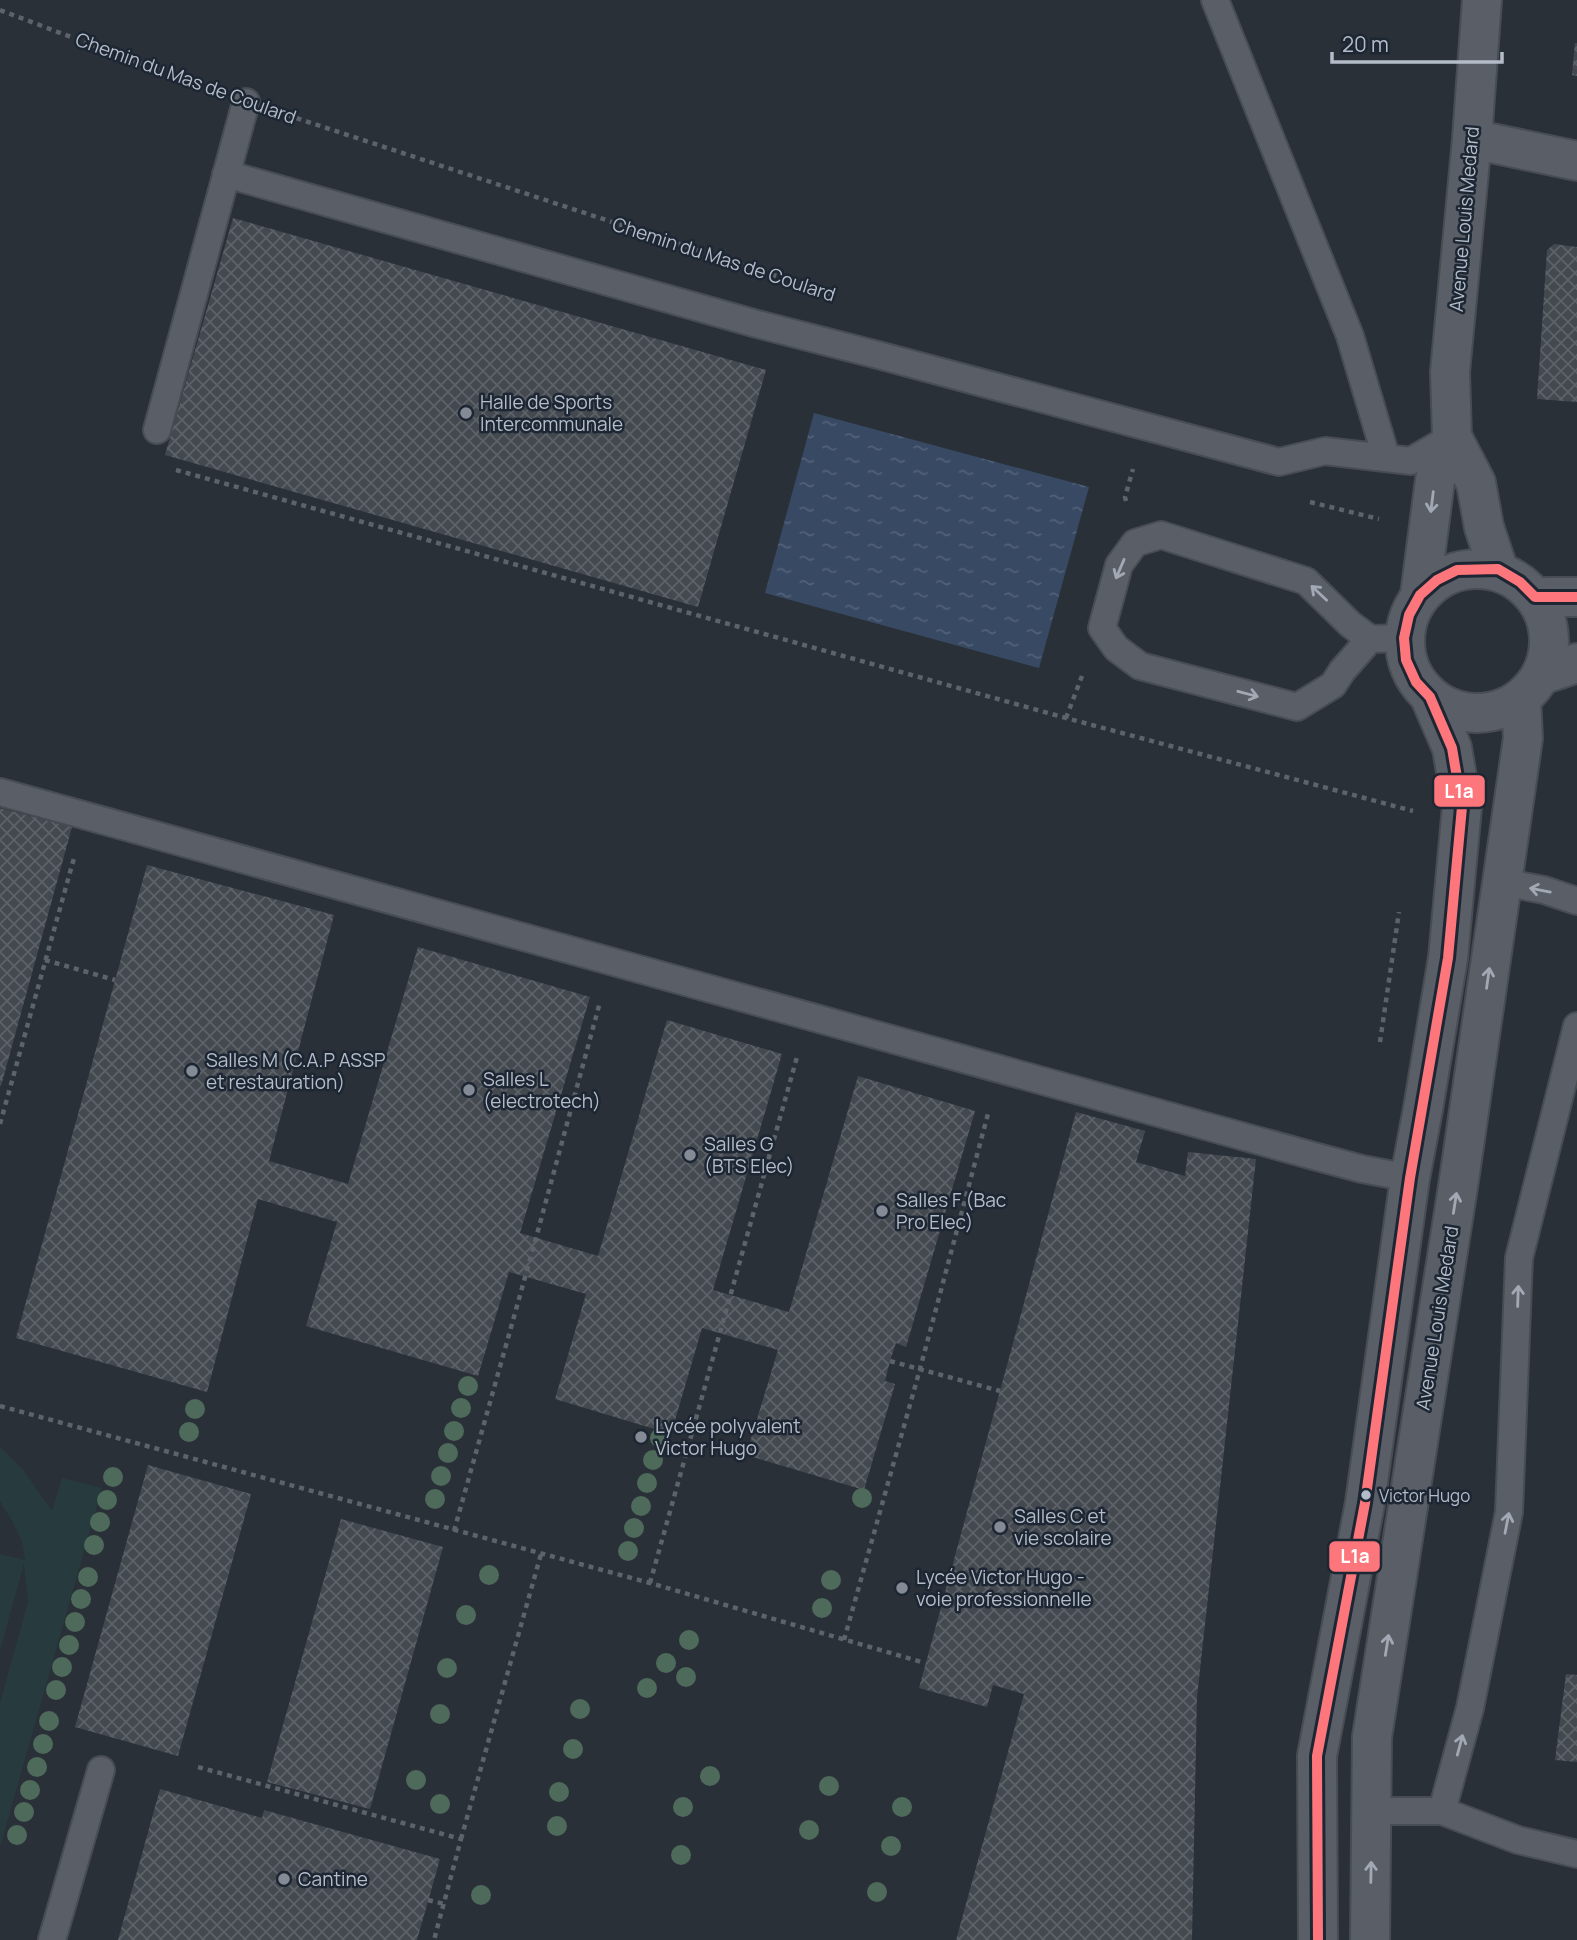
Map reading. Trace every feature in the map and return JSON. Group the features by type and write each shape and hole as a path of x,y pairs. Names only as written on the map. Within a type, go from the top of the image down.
{"street":[{"name":"Avenue Louis Medard","path":"1420,595 1435,480 1452,437 1450,372 1482,0"},
{"path":"1472,139 1577,161"},
{"name":"Avenue Louis Medard","path":"1452,437 1476,483 1484,527 1498,569"},
{"path":"1531,686 1548,655 1549,635 1545,615 1535,597 1520,582 1498,569 1457,570 1437,580 1420,595 1409,615 1387,638 1406,660 1416,682 1430,697 1447,707 1466,712 1485,713 1504,708 1531,686 1577,663"},
{"path":"1535,597 1577,597"},
{"name":"Avenue Louis Medard","path":"1370,1940 1372,1737 1459,1180 1531,686"},
{"path":"1318,1940 1317,1756 1365,1503 1410,1178 1448,958 1462,807 1452,748 1430,697"}],"lane":[{"path":"1215,0 1350,336 1386,457"},
{"path":"157,430 246,102"},
{"path":"226,174 757,324 1279,462 1325,451 1411,461 1452,437"},
{"path":"1161,536 1307,582 1350,624 1387,638 1342,671 1333,685 1297,707 1140,666 1116,648 1102,628 1119,565 1135,543 1161,536"},
{"path":"0,792 1336,1162 1410,1178"},
{"path":"1502,882 1544,890 1577,901"},
{"path":"1443,1811 1470,1707 1509,1512 1519,1258 1577,1026"},
{"path":"52,1940 101,1770"},
{"path":"1371,1811 1443,1811 1518,1840 1577,1854"}],"path":[{"name":"Chemin du Mas de Coulard","path":"0,10 246,102 842,298"},
{"path":"157,430 153,452 163,467 1052,714 1414,811"},
{"path":"0,1124 86,816"},
{"path":"46,960 115,980"},
{"path":"454,1531 611,961"},
{"path":"650,1583 809,1016"},
{"path":"844,1640 1000,1068"},
{"path":"890,1361 1000,1391"},
{"path":"0,1406 650,1583 925,1663"},
{"path":"434,1940 541,1554"},
{"path":"198,1767 461,1839"},
{"path":"428,1900 444,1904"}],"green space":[{"path":"0,1447 24,1471 52,1511 62,1478 102,1488 0,1847 0,1703 28,1602 24,1563 0,1651 0,1554 25,1560 22,1541 0,1501"}],"water":[{"path":"814,413 1089,487 1039,668 765,593"}],"building":[{"path":"1577,43 1577,76 1572,75"},
{"name":"Halle de Sports Intercommunale","path":"233,218 766,370 698,607 165,455"},
{"path":"1554,244 1577,247 1577,402 1537,399 1547,250"},
{"path":"0,808 72,827 1,1086 0,1086"},
{"path":"147,865 334,915 269,1161 348,1184 418,947 590,997 520,1233 598,1256 667,1020 782,1054 713,1290 789,1312 858,1076 975,1111 906,1347 896,1343 890,1361 885,1381 895,1384 864,1490 746,1455 778,1350 702,1328 671,1434 555,1399 586,1294 509,1272 478,1376 306,1326 337,1222 258,1199 207,1392 16,1338"},
{"path":"1076,1112 1145,1131 1136,1162 1185,1176 1188,1152 1256,1159 1197,1697 1192,1940 956,1940 1024,1694 993,1685 987,1707 919,1688"},
{"path":"148,1465 251,1494 178,1756 75,1727"},
{"path":"341,1519 443,1547 370,1809 267,1782"},
{"path":"1566,1674 1577,1675 1577,1762 1555,1760"},
{"name":"Cantine","path":"160,1789 262,1818 264,1810 440,1859 417,1940 118,1940"}],"transit line":[{"name":"L1a","path":"1318,1940 1317,1756 1365,1503 1410,1178 1448,958 1462,807 1452,748 1430,697 1416,682 1406,660 1404,638 1409,615 1420,595 1437,580 1457,570 1498,569 1520,582 1535,597 1577,597"}],"place":[{"name":"Halle de Sports Intercommunale","path":"466,413"},
{"name":"Salles M (C.A.P ASSP et restauration)","path":"192,1071"},
{"name":"Salles L (electrotech)","path":"469,1090"},
{"name":"Salles G (BTS Elec)","path":"690,1155"},
{"name":"Salles F (Bac Pro Elec)","path":"882,1211"},
{"name":"Lycée polyvalent Victor Hugo","path":"641,1437"},
{"name":"Victor Hugo","path":"1366,1495"},
{"name":"Salles C et vie scolaire","path":"1000,1527"},
{"name":"Lycée Victor Hugo - voie professionnelle","path":"902,1588"},
{"name":"Cantine","path":"284,1879"}]}
